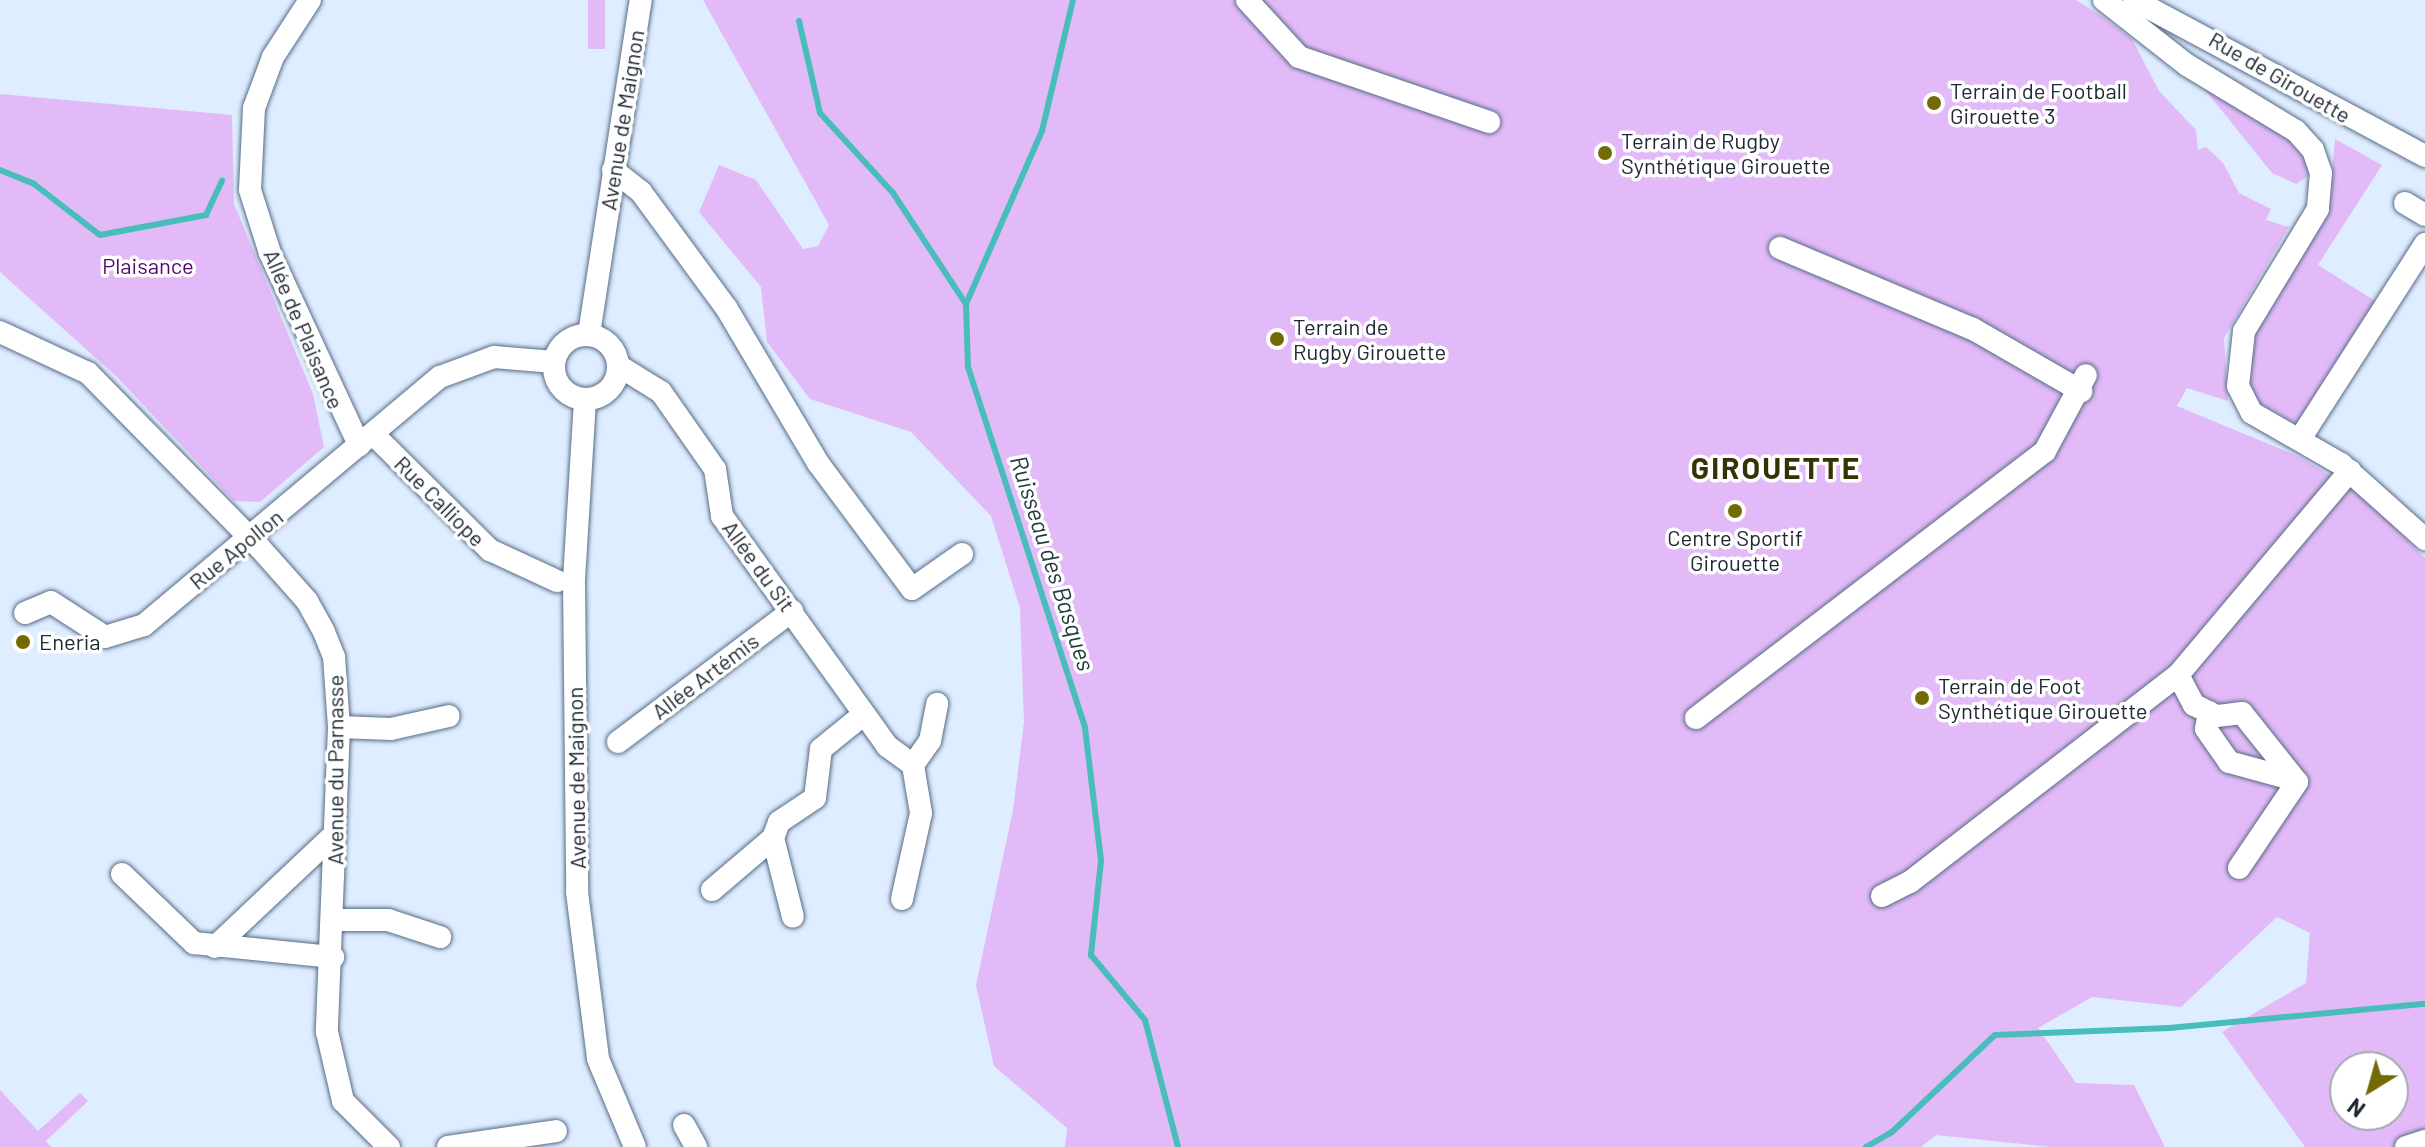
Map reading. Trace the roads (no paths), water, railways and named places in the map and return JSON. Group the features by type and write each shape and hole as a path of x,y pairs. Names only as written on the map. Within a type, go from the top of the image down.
{"street":[{"name":"Allée de Plaisance","path":"310,0 273,57 254,108 250,190 275,264 366,439"},
{"name":"Avenue de Maignon","path":"589,334 641,0"},
{"path":"1247,0 1299,57 1489,122"},
{"path":"2104,0 2187,65 2296,131 2313,150 2321,173 2318,209 2244,331 2236,367 2252,413 2350,471 2425,539"},
{"name":"Rue de Girouette","path":"2134,0 2425,156"},
{"path":"613,170 641,192 727,309 818,463 912,589 962,554"},
{"path":"2405,203 2425,215"},
{"path":"2300,439 2425,244"},
{"path":"1696,718 2045,451 2083,383 1973,329 1780,248"},
{"name":"Avenue du Parnasse","path":"0,332 88,373 307,601 324,632 334,657 339,727 332,1071 343,1101 389,1147"},
{"path":"589,334 612,347 619,366 606,393 585,400 561,388 554,362 566,341 589,334"},
{"path":"366,439 458,367 494,357 554,362"},
{"name":"Allée du Sit","path":"619,366 661,392 715,469 722,516 887,746 913,765"},
{"name":"Avenue de Maignon","path":"585,400 574,581 581,947 598,1059 635,1147"},
{"name":"Rue Apollon","path":"25,613 51,602 105,637 144,625 366,439"},
{"name":"Rue Calliope","path":"366,439 490,550 557,581"},
{"path":"1882,896 1910,882 2178,675 2350,471"},
{"name":"Allée Artémis","path":"618,742 792,611"},
{"path":"2178,675 2183,691 2209,712 2242,713 2295,780"},
{"path":"902,899 921,813 913,765 930,741 937,704"},
{"path":"2209,712 2206,729 2229,762 2295,780"},
{"path":"712,890 773,838 779,822 815,798 821,749 864,714"},
{"path":"339,727 391,729 449,716"},
{"path":"2239,868 2295,780"},
{"path":"215,947 335,834"},
{"path":"773,838 793,917"},
{"path":"122,874 175,928 215,947 333,957"},
{"path":"334,920 388,920 440,937"},
{"path":"684,1125 696,1147"},
{"path":"448,1147 556,1131"},
{"path":"2406,1147 2425,1141"}],"waterway":[{"path":"966,304 1042,131 1073,0"},
{"name":"Ruisseau des Basques","path":"799,21 820,113 893,193 966,304 968,367 1085,728 1101,861 1091,955 1145,1020 1178,1147"},
{"path":"0,170 34,184 100,235 206,215 222,181"},
{"path":"1866,1147 1892,1132 1995,1035 2169,1028 2425,1004"}],"place":[{"name":"Terrain de Football Girouette 3","path":"1934,103"},
{"name":"Terrain de Rugby Synthétique Girouette","path":"1605,153"},
{"name":"Terrain de Rugby Girouette","path":"1277,339"},
{"name":"Centre Sportif Girouette","path":"1735,511"},
{"name":"Eneria","path":"23,642"},
{"name":"Terrain de Foot Synthétique Girouette","path":"1922,698"}],"district":[{"name":"GIROUETTE","path":"1776,467"}],"park label":[{"name":"Plaisance","path":"148,266"}]}
